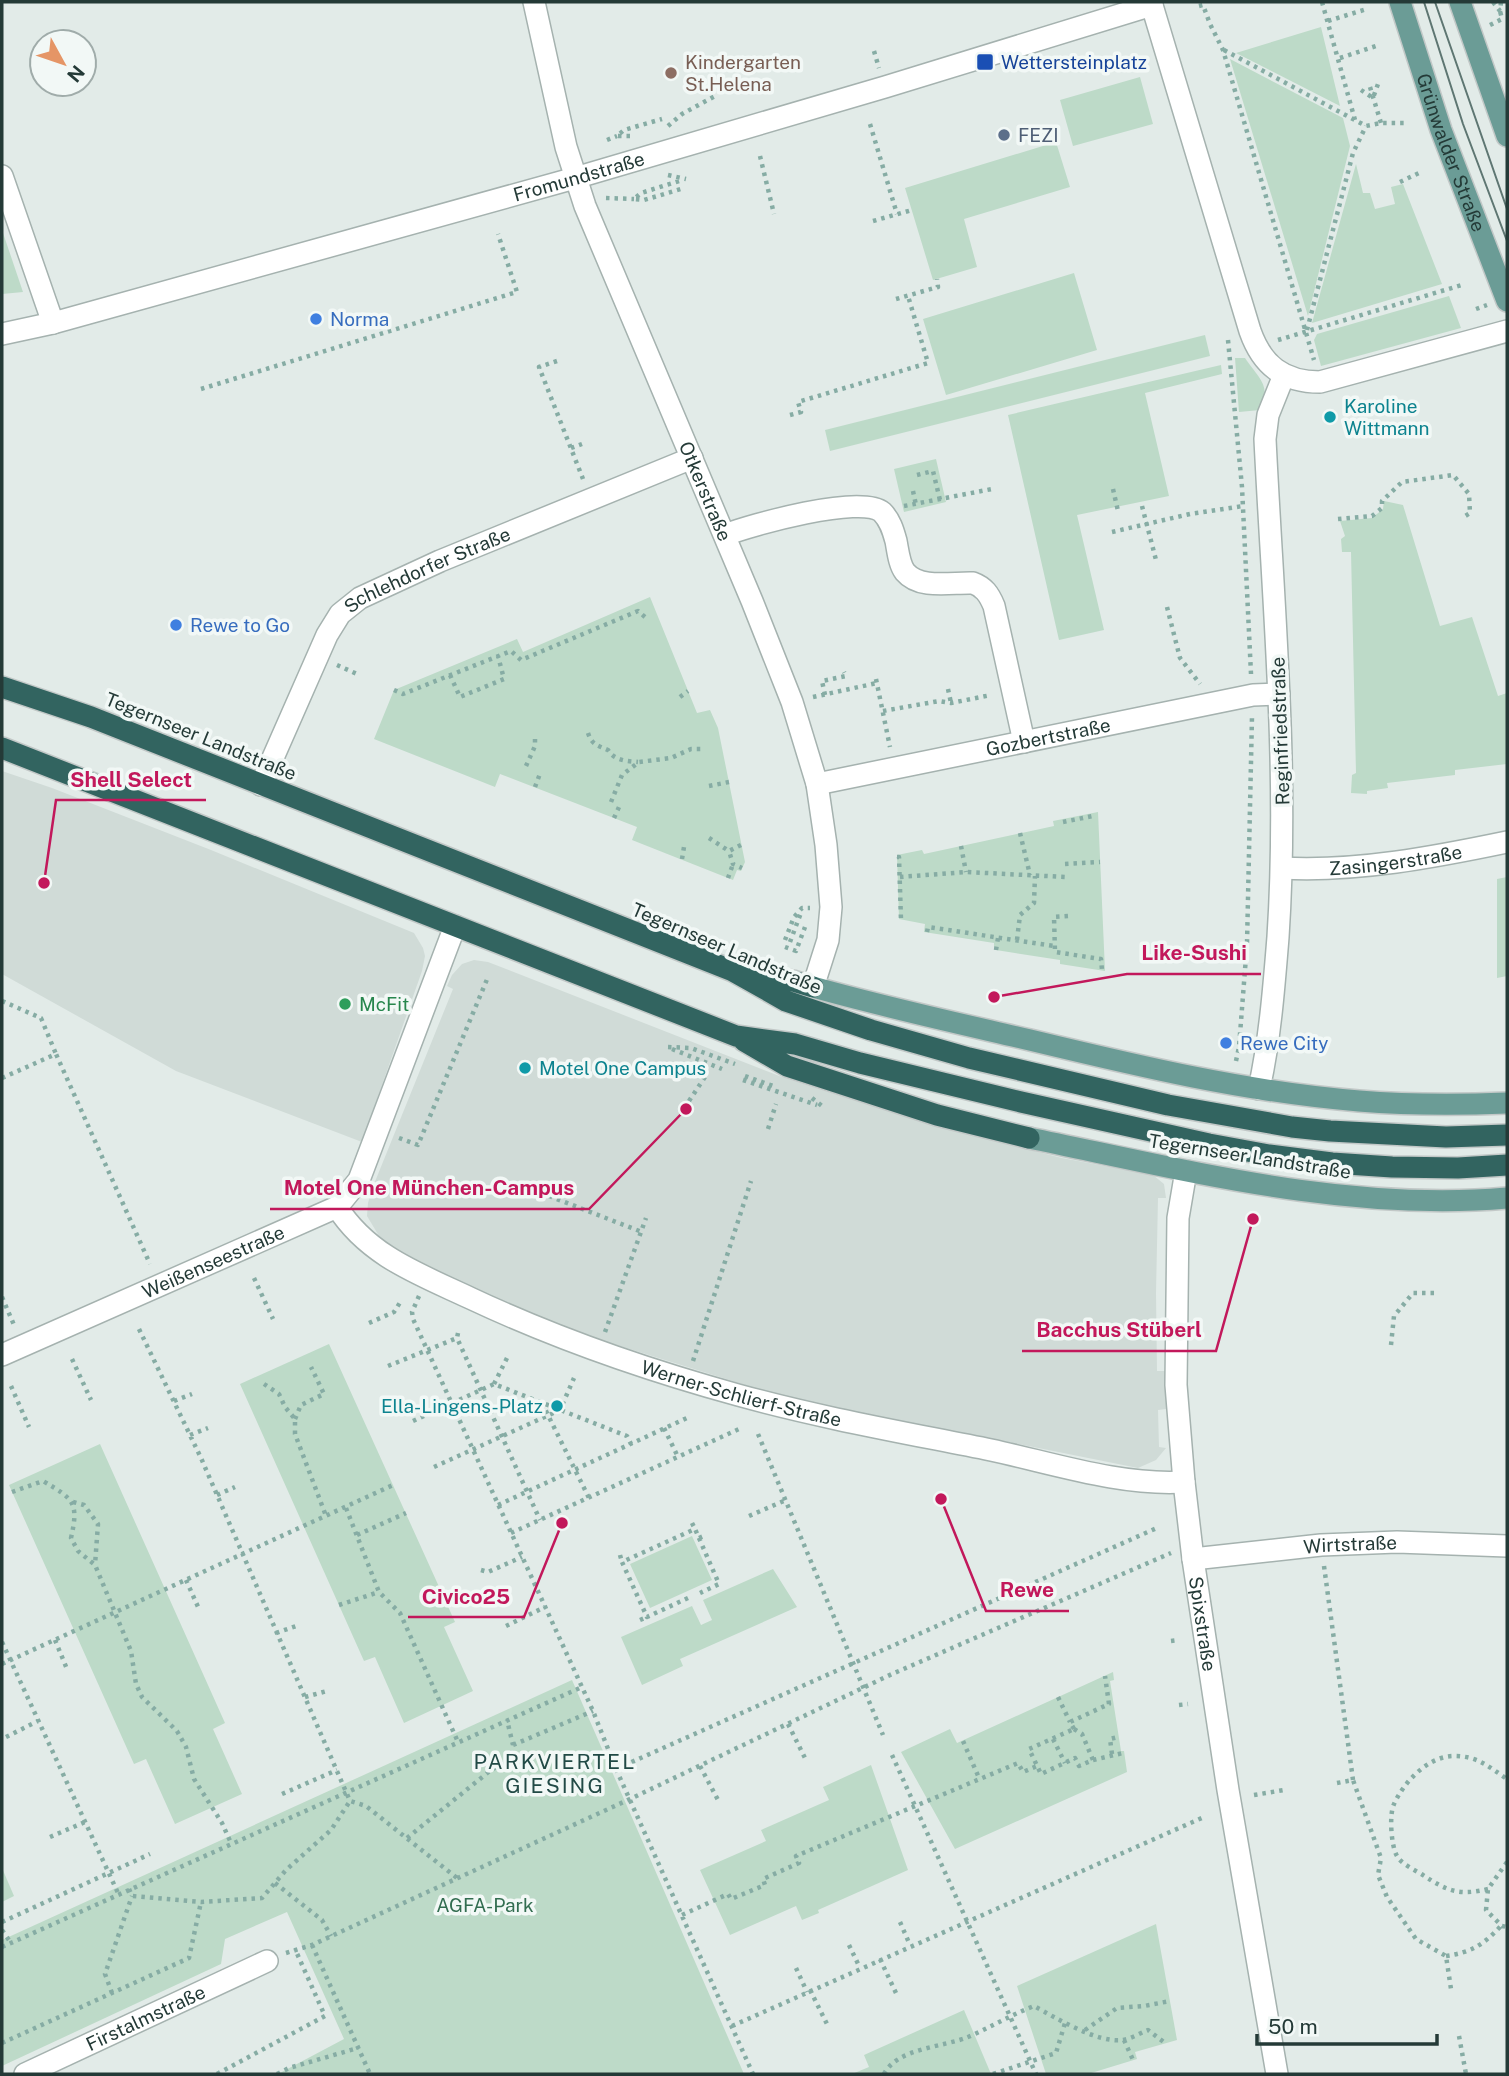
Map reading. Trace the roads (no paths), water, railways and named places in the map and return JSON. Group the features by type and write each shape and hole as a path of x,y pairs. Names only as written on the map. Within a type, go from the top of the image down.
{"highway":[{"name":"Tegernseer Landstraße","path":"2,687 92,717 733,971 786,1001 871,1030 968,1058 1168,1105 1292,1127 1434,1137 1507,1135"},
{"name":"Tegernseer Landstraße","path":"2,748 736,1037 795,1044 871,1066 1021,1102 1269,1155 1392,1167 1458,1168 1507,1165"},
{"path":"733,971 813,987"},
{"path":"736,1037 787,1066 937,1115 1029,1138"}],"main road":[{"name":"Grünwalder Straße","path":"1400,2 1441,130 1507,301"},
{"path":"1461,2 1502,109 1507,136"},
{"name":"Tegernseer Landstraße","path":"813,987 931,1018 1133,1065 1259,1089 1398,1104 1507,1103"},
{"name":"Tegernseer Landstraße","path":"1029,1138 1186,1171 1292,1189 1386,1199 1507,1198"}],"street":[{"name":"Otkerstraße","path":"534,2 584,206 725,535 792,702 817,784 831,906 828,940 813,987"},
{"name":"Fromundstraße","path":"2,334 53,323 575,178 873,91 1151,4"},
{"path":"1151,4 1250,331 1265,360 1284,375 1306,382 1320,382 1507,331"},
{"path":"2,176 53,323"},
{"name":"Reginfriedstraße","path":"1259,1089 1275,971 1283,808 1265,439 1268,415 1284,375"},
{"name":"Schlehdorfer Straße","path":"261,785 327,635 340,614 360,598 440,561 692,458"},
{"path":"725,535 750,526 838,508 869,506 880,510 893,529 906,572 918,581 972,583 979,585 990,596 1024,742"},
{"name":"Gozbertstraße","path":"817,784 1253,695 1279,694"},
{"name":"Zasingerstraße","path":"1282,868 1312,870 1365,865 1507,842"},
{"name":"Weißenseestraße","path":"2,1355 337,1207 359,1180 455,926"},
{"name":"Spixstraße","path":"1186,1171 1178,1218 1176,1384 1184,1482 1228,1790 1277,2074"},
{"name":"Werner-Schlierf-Straße","path":"337,1207 350,1227 379,1252 426,1277 502,1313 687,1380 828,1418 1157,1484 1184,1482"},
{"name":"Wirtstraße","path":"1192,1552 1397,1542 1507,1546"},
{"name":"Firstalmstraße","path":"25,2074 267,1961"}],"tram line":[{"path":"1424,2 1463,124 1507,241"},
{"path":"1435,2 1507,209"}],"place":[{"name":"Wettersteinplatz","path":"985,62"},
{"name":"Kindergarten St.Helena","path":"671,73"},
{"name":"FEZI","path":"1004,135"},
{"name":"Norma","path":"316,319"},
{"name":"Karoline Wittmann","path":"1330,417"},
{"name":"Rewe to Go","path":"176,625"},
{"name":"Shell Select","path":"44,883"},
{"name":"Like-Sushi","path":"994,997"},
{"name":"McFit","path":"345,1004"},
{"name":"Rewe City","path":"1226,1043"},
{"name":"Motel One Campus","path":"525,1068"},
{"name":"Motel One München-Campus","path":"686,1109"},
{"name":"Bacchus Stüberl","path":"1253,1219"},
{"name":"Ella-Lingens-Platz","path":"557,1406"},
{"name":"Rewe","path":"941,1499"},
{"name":"Civico25","path":"562,1523"}],"district":[{"name":"PARKVIERTEL GIESING","path":"555,1774"}],"park label":[{"name":"AGFA-Park","path":"485,1905"}]}
